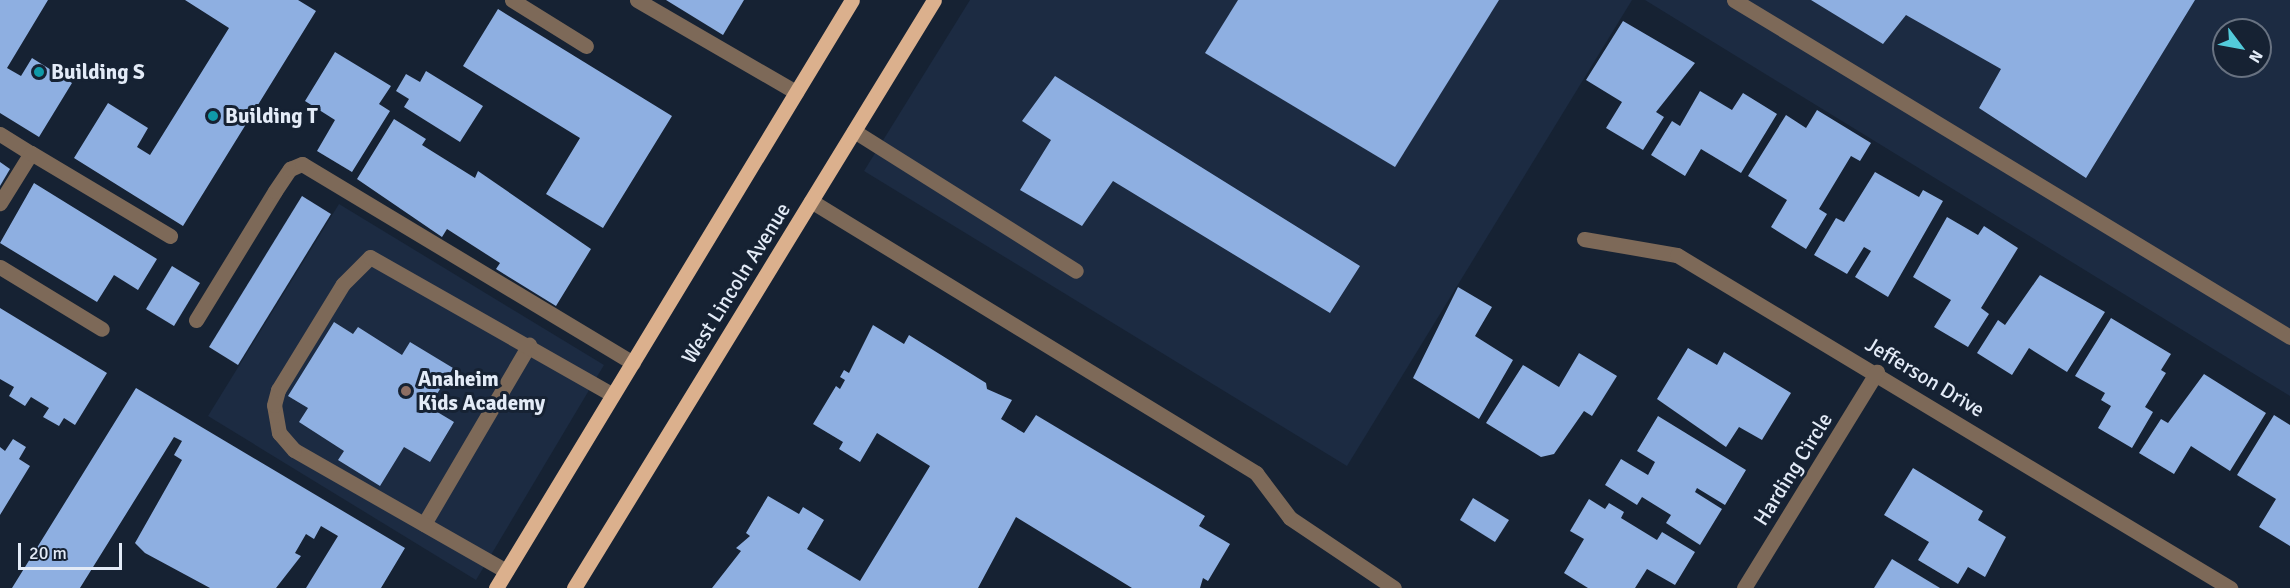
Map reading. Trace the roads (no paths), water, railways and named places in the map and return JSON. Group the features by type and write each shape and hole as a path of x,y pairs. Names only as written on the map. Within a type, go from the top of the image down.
{"main road":[{"path":"496,588 852,0"},
{"name":"West Lincoln Avenue","path":"574,588 934,0"}],"street":[{"path":"512,0 586,46"},
{"path":"637,0 796,92"},
{"path":"1734,0 2290,337"},
{"path":"854,131 1076,271"},
{"path":"0,134 170,236"},
{"path":"0,203 31,153"},
{"path":"196,320 275,191 290,169 302,164 633,363"},
{"path":"811,201 1256,473 1290,518 1394,588"},
{"name":"Jefferson Drive","path":"1584,239 1677,255 1877,372 2230,588"},
{"path":"506,571 294,450 279,433 274,405 278,390 343,284 370,257 529,345 613,395"},
{"path":"0,267 102,329"},
{"path":"424,524 529,345"},
{"name":"Harding Circle","path":"1744,588 1877,372"}],"place":[{"name":"Building S","path":"39,72"},
{"name":"Building T","path":"213,116"},
{"name":"Anaheim Kids Academy","path":"406,391"}]}
